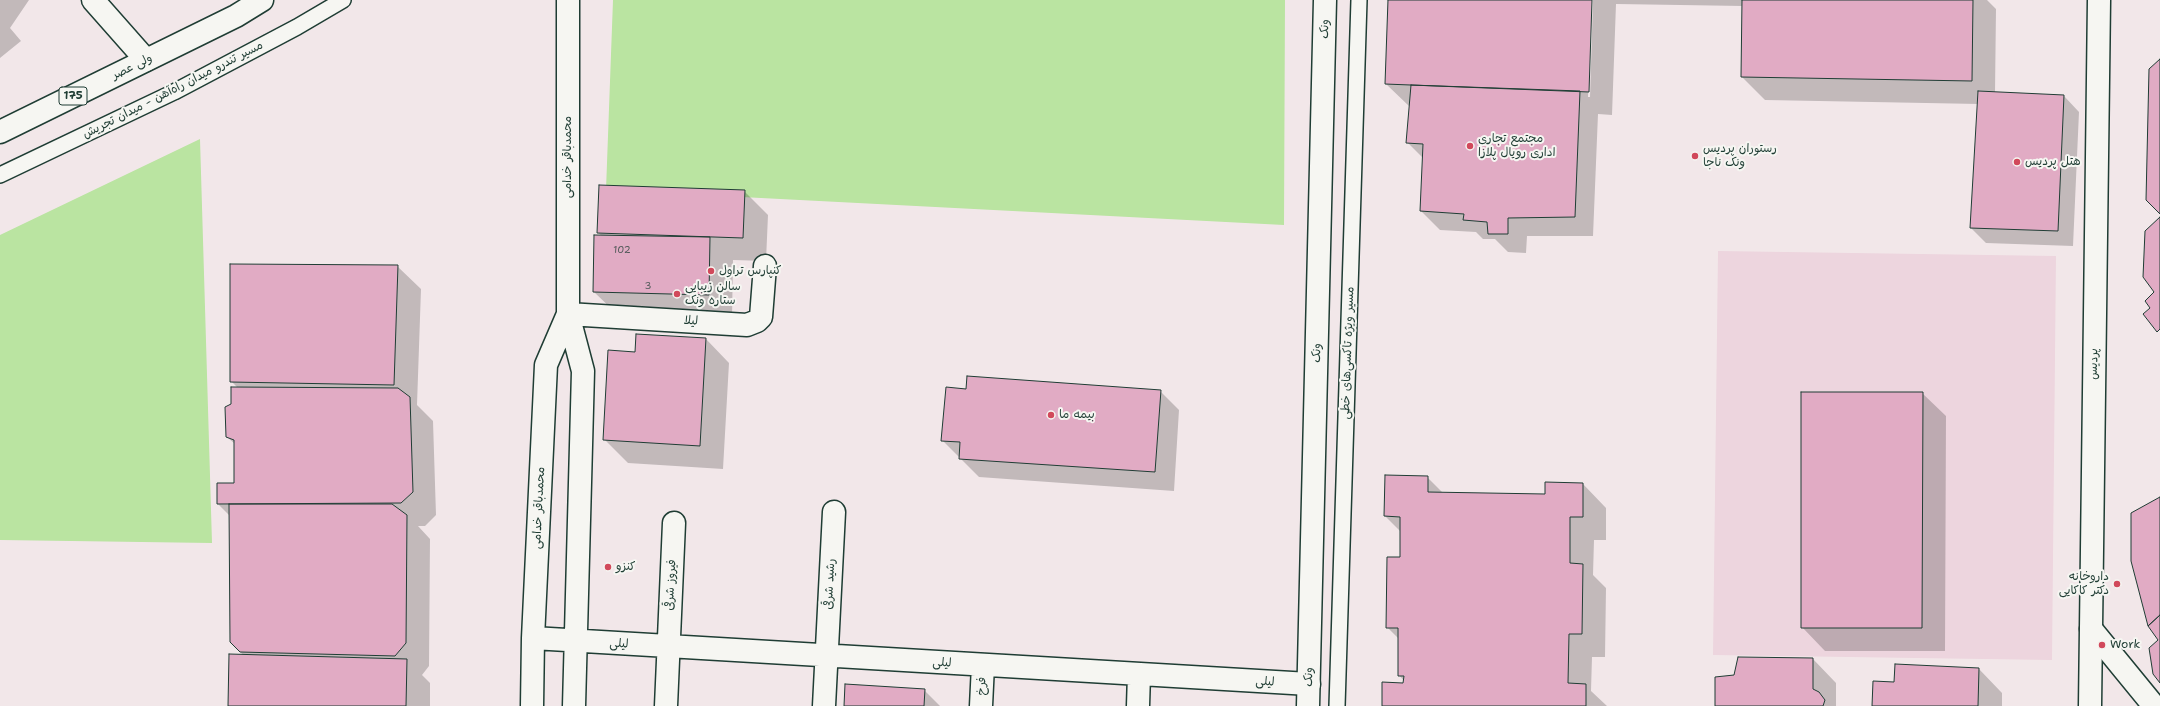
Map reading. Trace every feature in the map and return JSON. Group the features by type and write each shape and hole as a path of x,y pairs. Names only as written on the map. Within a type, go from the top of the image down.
{"street":[{"path":"93,0 146,60"},
{"name":"ولی عصر","path":"0,132 236,16 262,0"},
{"name":"محمدباقر خدامی","path":"568,0 568,314 582,371 574,706"},
{"name":"ونک","path":"1308,706 1325,0"},
{"name":"پردیس","path":"2090,706 2099,0"},
{"path":"2099,22 2110,0"},
{"name":"لیلا","path":"568,314 747,325 757,321 761,317 765,266"},
{"name":"محمدباقر خدامی","path":"532,706 533,638 546,365 568,314"},
{"name":"رشید شرقی","path":"824,706 834,512"},
{"name":"فیروز شرقی","path":"666,706 674,523"},
{"path":"2091,629 2154,706"},
{"name":"لیلی","path":"533,638 576,642 1308,684"},
{"name":"فرخ","path":"981,706 984,665"},
{"path":"1138,706 1140,674"}],"lane":[{"name":"مسیر تندرو میدان راه‌آهن - میدان تجریش","path":"0,175 174,92 297,27 343,0"},
{"name":"مسیر ویژه تاکسی‌های خطی","path":"1337,706 1359,0"}],"shaded area":[{"path":"1718,251 2056,256 2052,660 1713,655"}],"green space":[{"path":"613,0 1285,0 1284,225 606,190"},
{"path":"200,139 212,543 0,540 0,235"}],"building":[{"path":"1388,0 1592,0 1589,92 1385,84"},
{"path":"1742,0 1973,0 1972,81 1741,77"},
{"path":"2160,59 2160,214 2146,200 2149,69"},
{"path":"1411,85 1580,91 1575,217 1508,218 1508,234 1488,234 1487,222 1463,220 1464,214 1420,211 1423,144 1406,143"},
{"name":"هتل پردیس","path":"1978,91 2064,95 2058,231 1970,228"},
{"path":"599,185 745,190 743,238 597,233"},
{"path":"2160,217 2160,329 2157,332 2143,314 2150,308 2145,301 2154,292 2143,277 2145,231"},
{"path":"594,235 710,237 709,295 593,292"},
{"path":"230,264 398,265 394,385 230,382"},
{"path":"636,334 706,338 700,446 603,440 608,350 635,352"},
{"name":"بیمه ما","path":"967,376 1161,390 1155,472 959,459 960,442 941,441 946,387 966,389"},
{"path":"231,387 398,388 410,397 413,492 401,503 217,504 217,483 234,483 234,440 226,437 225,407 231,404"},
{"path":"1801,392 1923,392 1922,628 1801,628"},
{"path":"1385,475 1428,476 1428,492 1545,494 1545,482 1583,483 1583,517 1570,517 1570,563 1583,564 1582,634 1569,634 1568,683 1586,684 1586,706 1382,706 1382,682 1403,683 1404,676 1398,676 1398,628 1386,628 1387,557 1400,557 1400,517 1384,516"},
{"path":"2160,497 2160,615 2148,626 2131,561 2131,513"},
{"path":"229,504 392,504 407,515 406,643 395,656 240,652 230,642"},
{"path":"2160,615 2160,683 2153,674 2149,648 2158,640 2148,626"},
{"path":"229,654 407,659 406,706 228,706"},
{"path":"1738,657 1813,658 1813,689 1819,692 1825,700 1823,706 1715,706 1715,677 1734,675"},
{"path":"1895,664 1979,668 1978,706 1872,706 1873,681 1894,682"},
{"path":"845,684 925,689 924,706 844,706"}],"place":[{"name":"مجتمع تجاری اداری رویال پلازا","path":"1470,146"},
{"name":"رستوران پردیس ونک ناجا","path":"1695,156"},
{"name":"هتل پردیس","path":"2017,162"},
{"name":"کنپارس تراول","path":"711,271"},
{"name":"سالن زیبایی ستاره ونک","path":"677,294"},
{"name":"بیمه ما","path":"1051,415"},
{"name":"کنزو","path":"608,567"},
{"name":"داروخانه دکتر کاکایی","path":"2117,584"},
{"name":"Work","path":"2102,645"}]}
